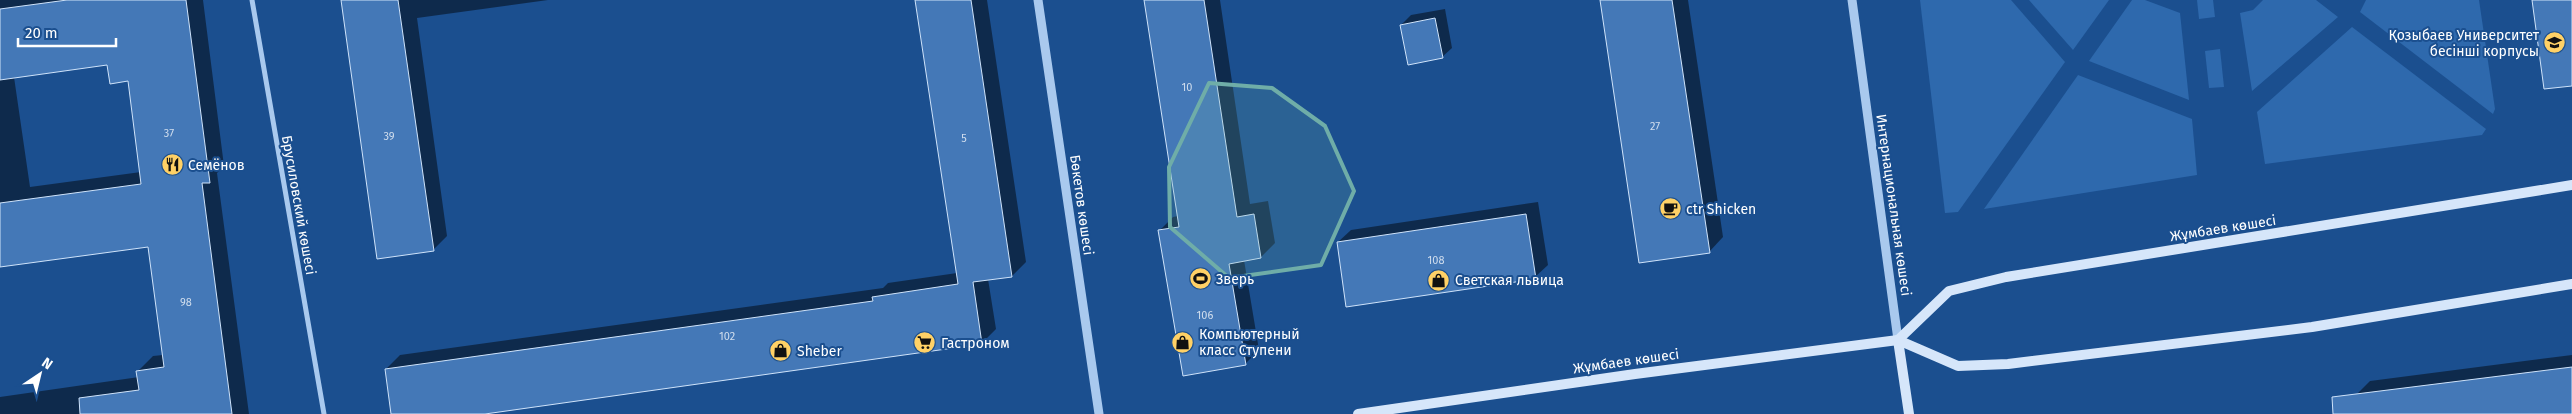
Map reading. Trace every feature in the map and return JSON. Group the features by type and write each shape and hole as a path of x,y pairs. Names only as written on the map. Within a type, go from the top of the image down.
{"main road":[{"name":"Жұмбаев көшесі","path":"1358,414 1635,374 1898,340 1949,291 2006,277 2572,186"},
{"path":"1898,340 1958,366 2008,364 2312,327 2572,284"},
{"name":"Интернациональная көшесі","path":"1898,340 1909,414"}],"street":[{"name":"Брусиловский көшесі","path":"252,0 324,414"},
{"name":"Бөкетов көшесі","path":"1038,0 1099,414"},
{"name":"Интернациональная көшесі","path":"1852,0 1898,340"}],"highlighted area":[{"path":"1209,83 1272,88 1325,126 1354,191 1321,265 1229,278 1170,227 1169,167"}],"shaded area":[{"path":"1920,0 2011,0 2065,62 1958,212 1945,213"},
{"path":"2029,0 2109,0 2073,50"},
{"path":"2132,0 2145,0 2180,13 2189,100 2089,61"},
{"path":"2197,0 2213,0 2215,17 2199,19"},
{"path":"2263,0 2316,0 2338,17 2252,91 2240,13 2253,10"},
{"path":"2366,0 2479,0 2495,109 2493,114 2360,12"},
{"path":"2352,27 2486,129 2482,135 2265,164 2257,112"},
{"path":"2220,49 2224,87 2209,88 2205,51"},
{"path":"2078,75 2192,119 2197,175 1984,209"}],"building":[{"path":"67,0 186,0 210,183 202,183 232,414 80,414 79,398 139,390 136,371 164,367 148,247 0,267 0,203 141,184 128,81 110,84 107,65 0,80 0,9"},
{"path":"341,0 398,0 434,251 377,259"},
{"path":"915,0 971,0 1012,277 973,282 982,344 485,414 391,414 385,369 873,301 872,297 958,284"},
{"path":"1144,0 1204,0 1237,217 1254,214 1261,258 1229,264 1246,365 1183,376 1158,230 1179,227"},
{"path":"1600,0 1672,0 1710,253 1639,263"},
{"name":"Қозыбаев Университет бесінші корпусы","path":"2532,0 2572,0 2572,86 2544,89"},
{"path":"1435,18 1443,58 1408,65 1400,25"},
{"path":"1526,214 1536,279 1346,307 1337,242"},
{"path":"2572,367 2572,414 2333,414 2332,397"}],"place":[{"name":"Қозыбаев Университет бесінші корпусы","path":"2555,43"},
{"name":"Семёнов","path":"172,165"},
{"name":"ctr Shicken","path":"1670,209"},
{"name":"Зверь","path":"1200,279"},
{"name":"Светская львица","path":"1439,280"},
{"name":"Компьютерный класс Ступени","path":"1183,342"},
{"name":"Гастроном","path":"925,343"},
{"name":"Sheber","path":"781,351"}]}
